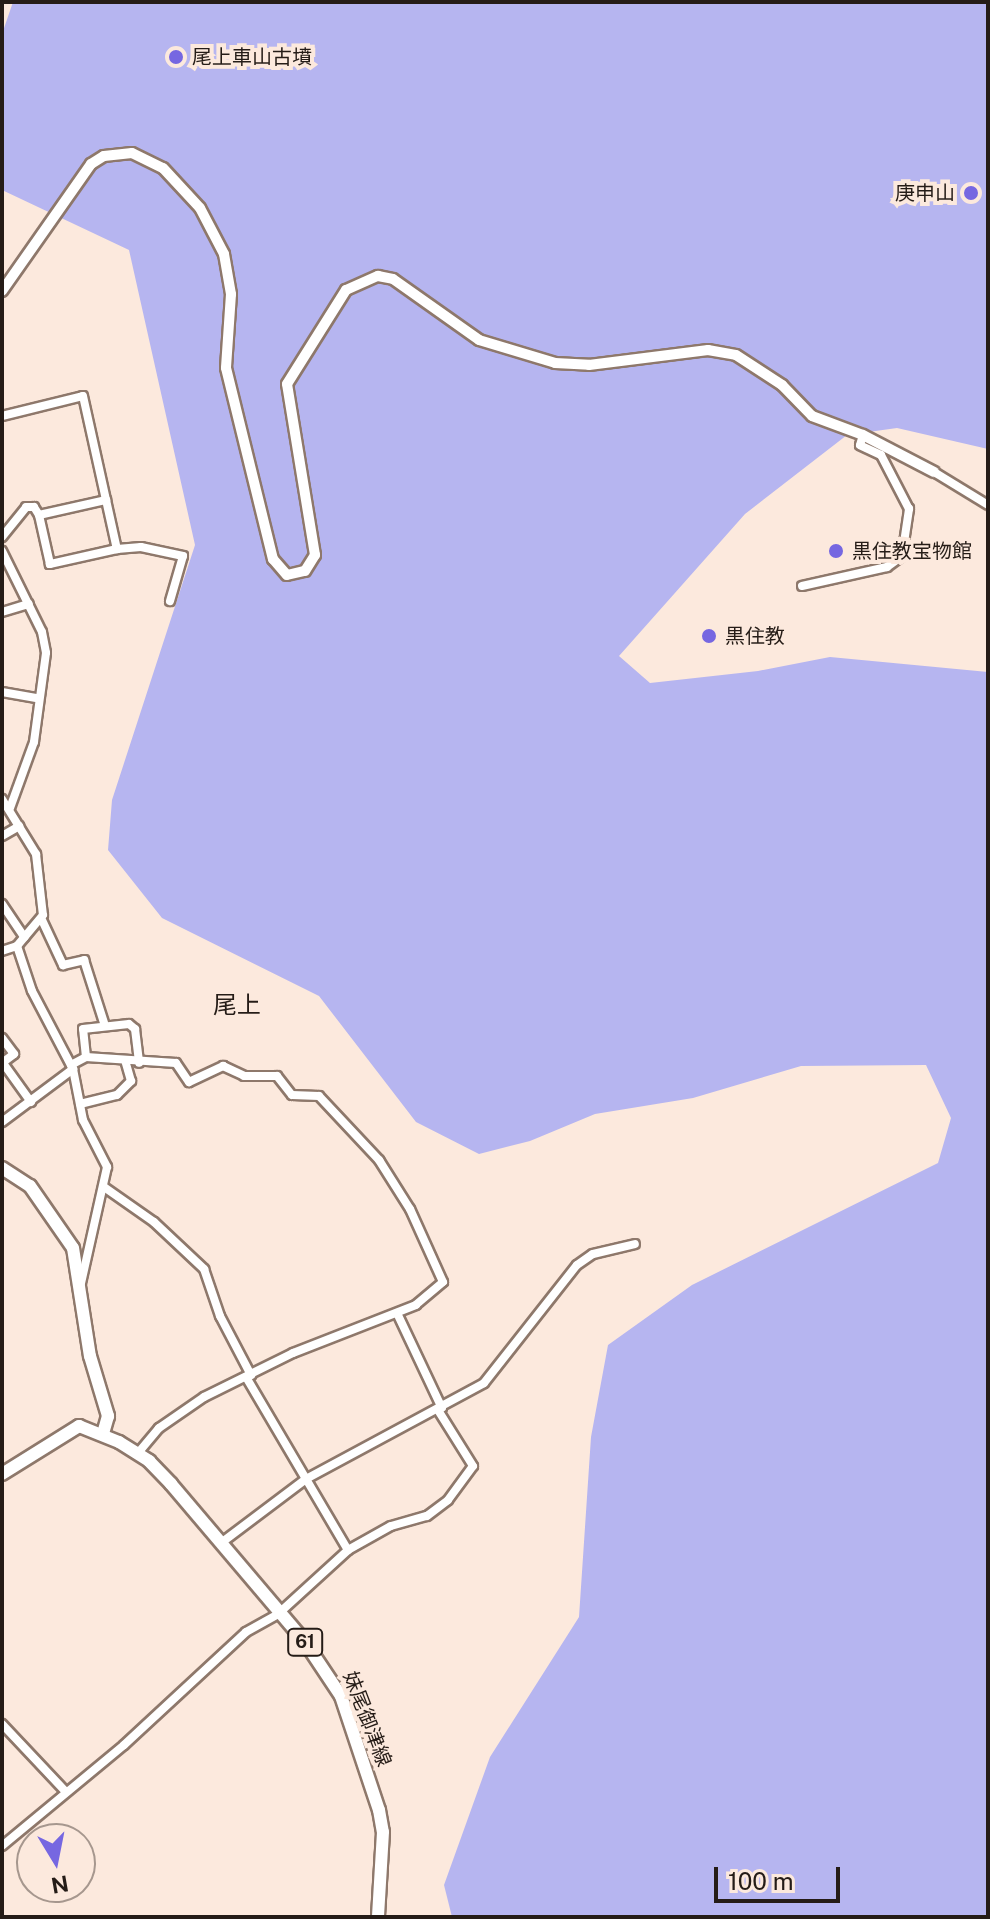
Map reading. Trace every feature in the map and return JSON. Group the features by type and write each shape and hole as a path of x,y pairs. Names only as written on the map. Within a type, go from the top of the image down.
{"main road":[{"path":"2,1168 25,1180 62,1227 80,1285 90,1356 108,1416 103,1433"},
{"name":"妹尾御津線","path":"2,1474 66,1430 79,1426 103,1433 138,1453 221,1543 325,1666 356,1737 383,1832 378,1917"}],"street":[{"path":"2,291 91,164 104,156 132,153 163,168 200,208 224,254 231,294 226,368 273,559 287,575 305,571 315,555 287,384 346,290 378,276 393,279 479,340 555,363 589,365 708,350 736,355 782,385 812,416 863,435 934,472 988,505"},
{"path":"2,416 83,396 117,549"},
{"path":"802,586 887,567 902,556 909,509 881,455 860,445 863,435"},
{"path":"39,515 106,500"},
{"path":"2,537 26,507 34,507 39,515 50,564 117,549 141,547 183,556 170,601"},
{"path":"2,551 29,604 46,653 37,698 34,742 10,808"},
{"path":"2,612 29,604"},
{"path":"2,692 37,698"},
{"path":"2,799 36,854 42,920 63,965 84,960 105,1026"},
{"path":"2,836 19,826"},
{"path":"2,904 24,937"},
{"path":"2,951 17,946 42,920"},
{"path":"17,946 32,991 72,1067 80,1104 107,1167 80,1285"},
{"path":"86,1057 83,1029 133,1026 139,1063"},
{"path":"2,1038 14,1054 2,1063 31,1102"},
{"path":"2,1122 86,1057 126,1063 176,1063 189,1082 220,1066 244,1076 270,1075 292,1095 327,1101 379,1160 410,1209 443,1282 429,1298 248,1376 170,1420 138,1453"},
{"path":"80,1104 117,1095 131,1081 126,1063"},
{"path":"104,1187 154,1222 204,1269 220,1316 248,1376 348,1550"},
{"path":"221,1543 306,1479 484,1383 577,1265 593,1254 635,1244"},
{"path":"2,1846 246,1632 278,1614 348,1550 391,1526 427,1516 471,1473 473,1466 440,1409 397,1313"},
{"path":"2,1724 66,1792"}],"shaded area":[{"path":"13,2 988,2 988,449 897,428 847,435 745,514 619,656 650,683 758,671 830,657 988,672 988,1917 452,1917 444,1885 490,1757 579,1617 591,1437 608,1345 692,1285 938,1163 951,1118 926,1065 801,1066 693,1098 595,1114 530,1141 479,1154 416,1122 319,996 162,918 108,850 112,800 195,545 129,250 2,190 2,34"}],"place":[{"name":"尾上車山古墳","path":"176,57"},
{"name":"庚申山","path":"971,193"},
{"name":"黒住教宝物館","path":"836,551"},
{"name":"黒住教","path":"709,636"}],"district":[{"name":"尾上","path":"237,1005"}]}
